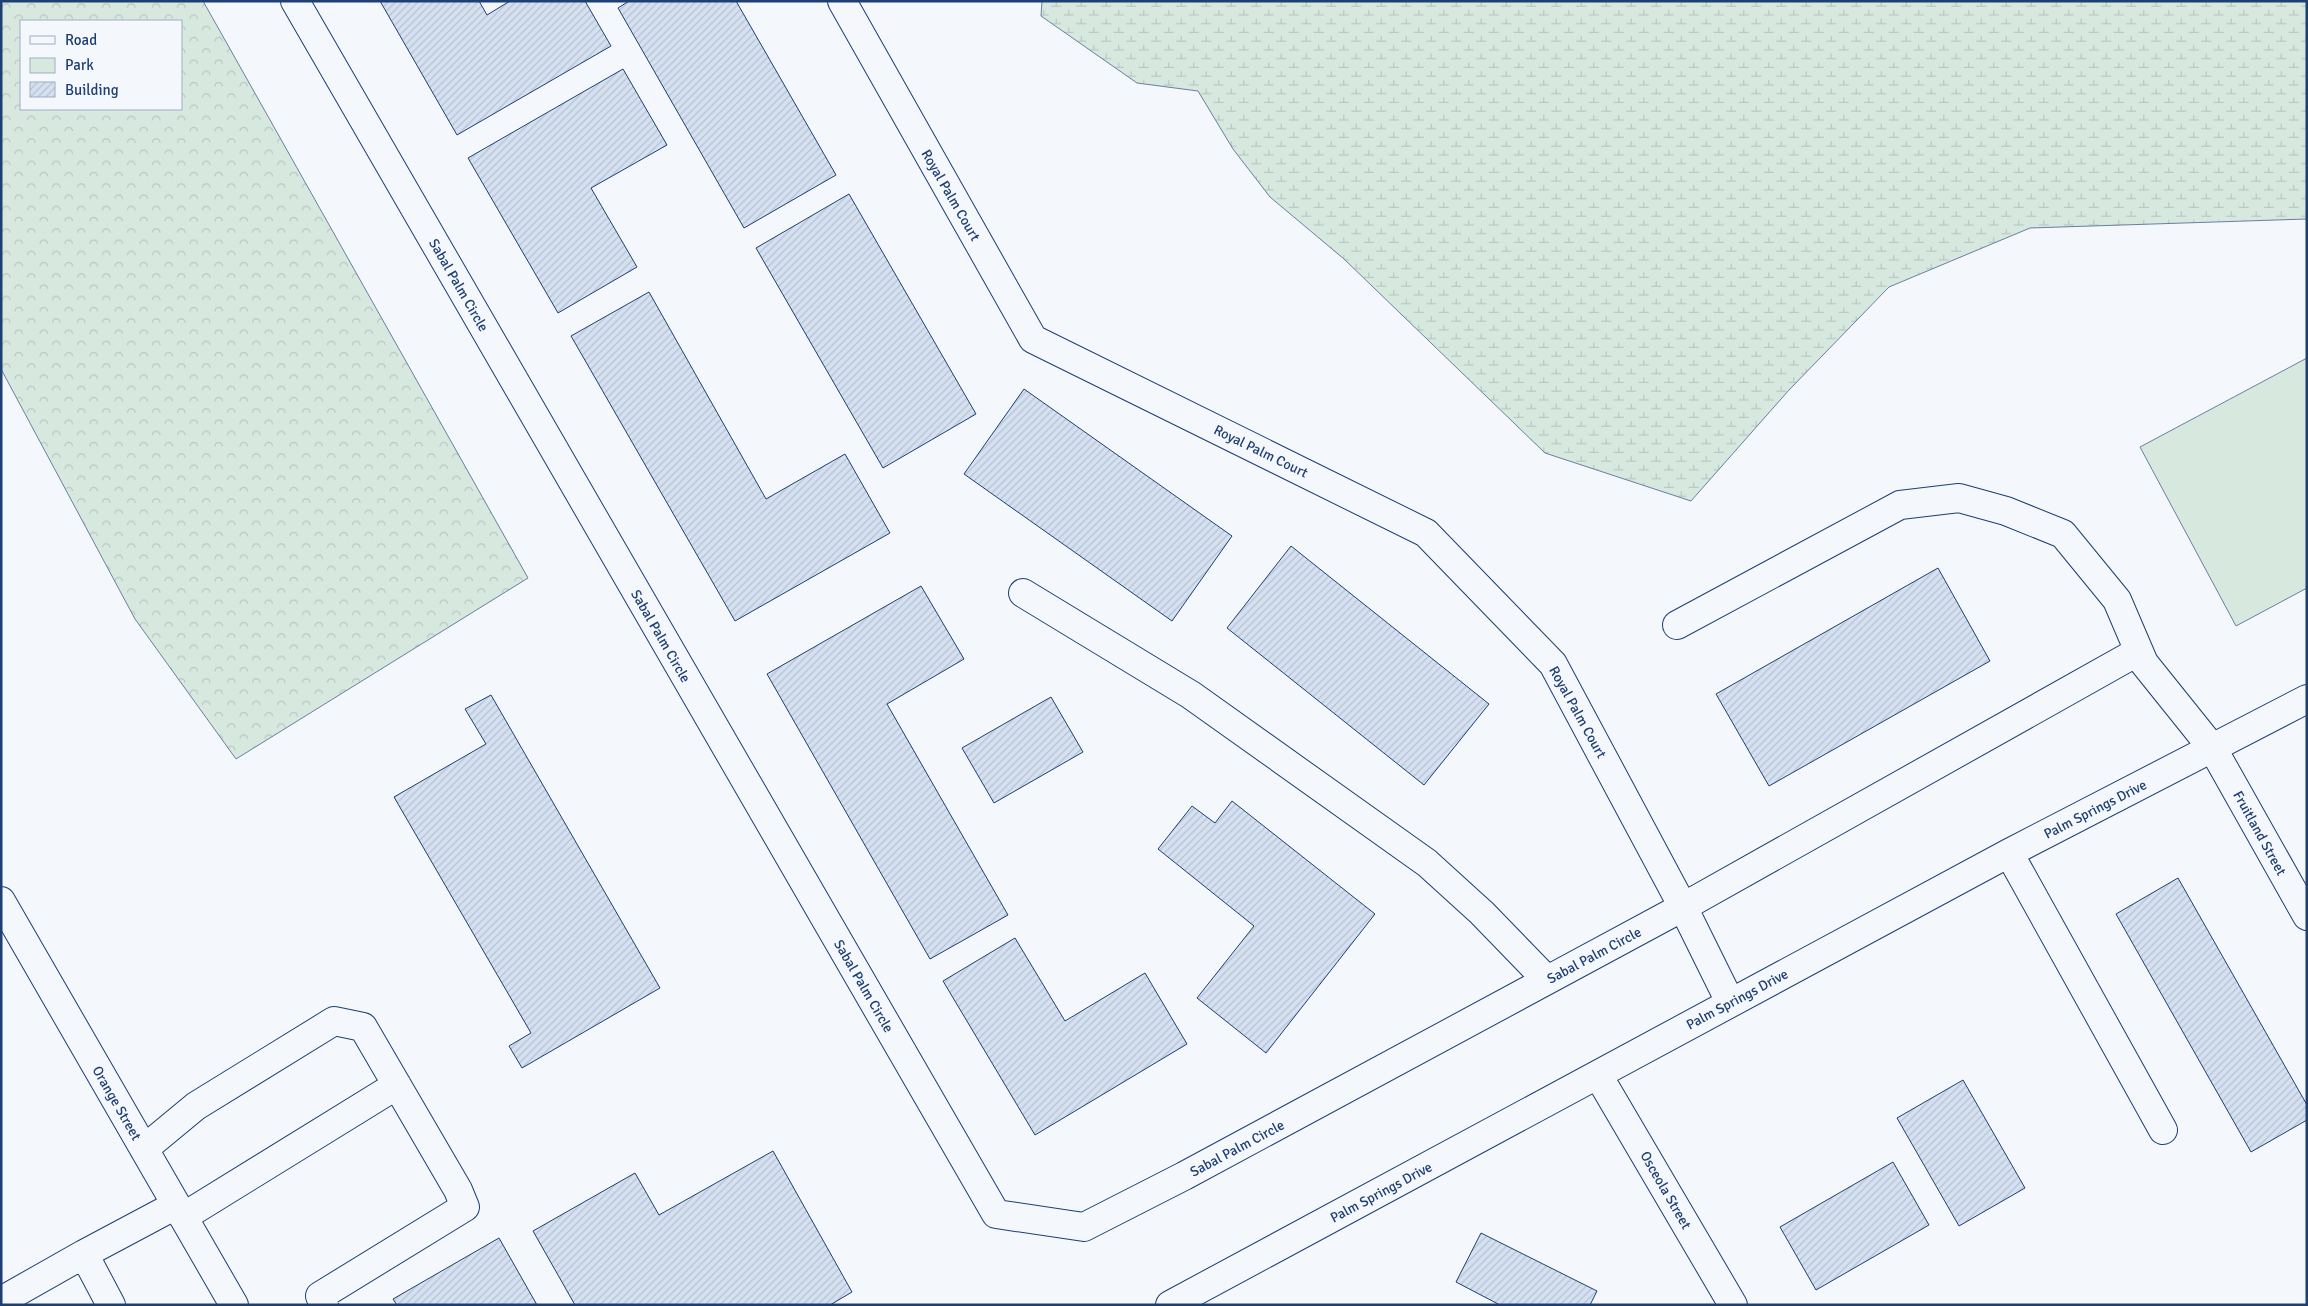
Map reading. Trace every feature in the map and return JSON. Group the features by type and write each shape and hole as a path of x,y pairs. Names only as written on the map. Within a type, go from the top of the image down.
{"street":[{"name":"Sabal Palm Circle","path":"295,1 996,1214 1084,1227 1184,1176 1684,907 2139,652"},
{"name":"Royal Palm Court","path":"842,1 1033,339 1426,533 1552,664 1684,907"},
{"name":"Fruitland Street","path":"1677,625 1900,505 1959,498 2006,511 2063,534 2117,600 2144,663 2213,749 2307,916"},
{"path":"1023,593 1191,695 1427,863 1482,913 1547,980"},
{"name":"Palm Springs Drive","path":"1170,1305 2009,853 2307,699"},
{"path":"2009,853 2163,1130"},
{"path":"1684,907 1730,1002"},
{"name":"Orange Street","path":"3,909 234,1305"},
{"path":"144,1149 196,1106 334,1021 363,1027 458,1190 465,1207 320,1296 324,1305"},
{"name":"Osceola Street","path":"1598,1075 1733,1305"},
{"path":"1,1301 84,1254 180,1211 397,1086"},
{"path":"84,1254 111,1305"}],"green space":[{"path":"1,1 203,1 528,578 236,759 135,619 1,369"},
{"path":"1042,1 2307,1 2307,219 2030,228 1889,287 1789,390 1691,501 1545,453 1344,259 1270,197 1233,149 1198,91 1137,83 1041,16"},
{"path":"2307,358 2307,588 2236,626 2140,447"}],"building":[{"path":"380,1 479,1 487,15 510,1 585,1 611,46 457,135"},
{"path":"629,1 736,1 836,175 744,228 618,8"},
{"path":"623,69 667,145 591,188 637,267 558,313 468,158"},
{"path":"849,194 976,414 883,468 756,248"},
{"path":"649,292 766,499 845,454 890,533 735,621 571,336"},
{"path":"1024,389 1232,536 1172,621 964,474"},
{"path":"1291,546 1489,704 1424,785 1227,628"},
{"path":"1938,568 1990,661 1769,786 1716,694"},
{"path":"921,586 964,659 887,704 1008,915 930,959 767,674"},
{"path":"491,695 660,988 522,1068 509,1046 531,1033 394,797 486,744 465,709"},
{"path":"1051,697 1083,752 994,803 962,748"},
{"path":"1232,801 1375,914 1266,1053 1197,998 1254,926 1158,849 1192,806 1215,823"},
{"path":"2178,878 2307,1105 2307,1120 2251,1152 2116,914"},
{"path":"1015,938 1065,1021 1145,973 1187,1044 1035,1135 943,981"},
{"path":"1963,1080 2025,1188 1959,1226 1897,1118"},
{"path":"773,1151 852,1292 830,1305 575,1305 533,1231 635,1173 659,1215"},
{"path":"1893,1162 1929,1225 1816,1290 1780,1227"},
{"path":"1481,1233 1597,1291 1590,1305 1500,1305 1456,1282"},
{"path":"499,1238 537,1305 397,1305 393,1299"}]}
